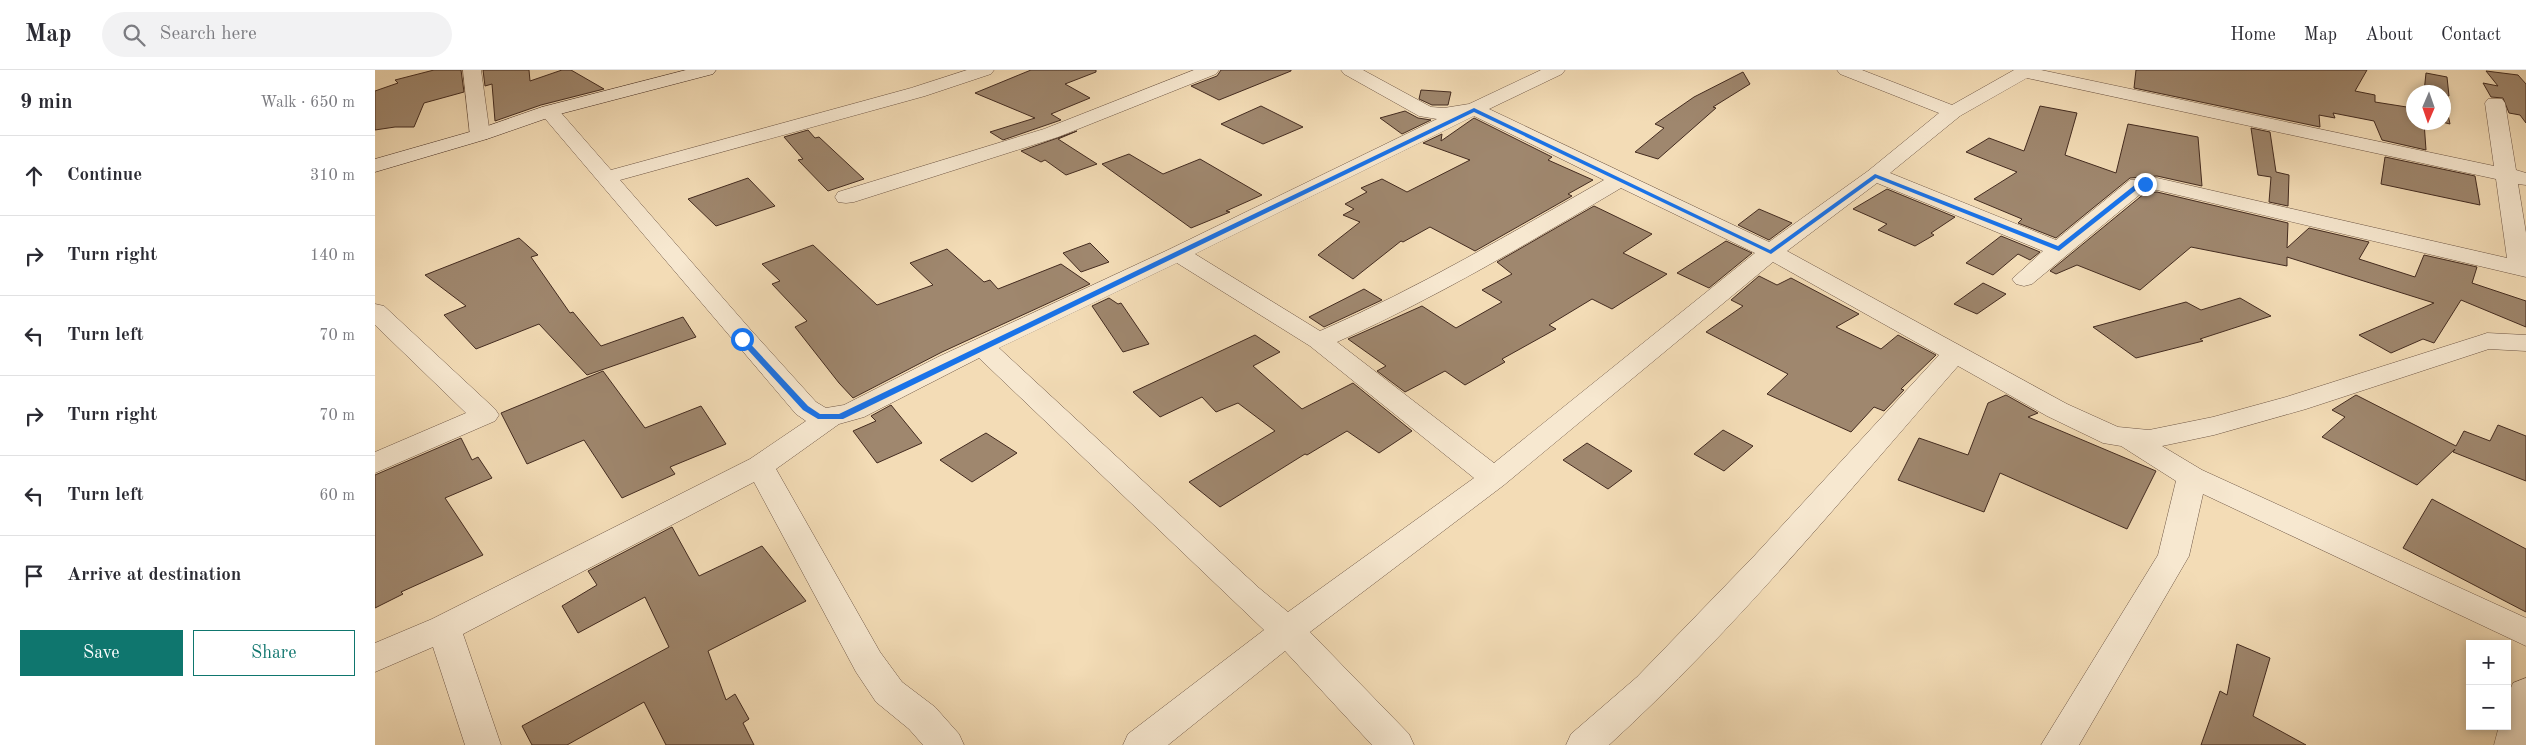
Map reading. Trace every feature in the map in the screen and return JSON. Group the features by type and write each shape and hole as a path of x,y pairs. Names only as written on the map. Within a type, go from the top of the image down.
{"street":[{"path":"472,70 480,135"},
{"path":"375,166 480,135 549,111 707,70"},
{"path":"608,177 918,92 985,70"},
{"path":"847,197 1051,133 1210,70"},
{"path":"1350,70 1426,112 1444,114 1474,109 1771,252 2057,410 2113,436 2130,439 2149,438 2233,420 2296,403 2487,341 2526,343"},
{"path":"375,658 444,628 760,466 829,418 854,411 982,347 1178,254 1319,183 1556,70"},
{"path":"1846,70 1953,112"},
{"path":"1141,745 1287,631 1494,478 1771,252 1875,175 1953,112 2026,71 2516,177"},
{"path":"2023,279 2138,185 2157,184 2523,269 2516,177 2495,103"},
{"path":"549,111 608,177 742,339 806,408 818,416 829,418"},
{"path":"1875,175 2059,249"},
{"path":"1319,341 1397,306 1476,263 1619,180"},
{"path":"1178,254 1319,341 1494,478"},
{"path":"375,311 485,416 375,463"},
{"path":"982,347 1247,597 1287,631 1396,745"},
{"path":"1584,745 1649,687 1766,563 1955,353"},
{"path":"2130,439 2192,477 2526,633"},
{"path":"760,466 868,662 889,692 922,718 946,745"},
{"path":"2059,745 2173,556 2192,477"},
{"path":"444,628 483,745"},
{"path":"2512,745 2526,693"}],"building":[{"path":"434,70 461,70 464,92 424,103 414,127 375,130 375,91 398,83 395,80"},
{"path":"483,70 529,70 530,81 562,70 571,70 604,89 541,105 495,121 492,84 485,86"},
{"path":"1031,70 1096,70 1096,72 1065,84 1090,98 1051,114 1061,120 1003,140 990,132 1035,118 975,93"},
{"path":"1221,70 1291,71 1219,100 1191,86 1217,76"},
{"path":"2136,70 2367,70 2355,91 2375,95 2375,102 2406,107 2406,130 2425,130 2426,150 2382,140 2374,121 2333,113 2335,118 2319,115 2320,127 2134,88"},
{"path":"2486,71 2518,75 2526,84 2526,123 2520,115 2509,113 2503,98 2491,97 2483,83 2498,86"},
{"path":"1743,72 1750,84 1713,107 1716,108 1658,159 1635,152 1664,128 1655,124 1694,97"},
{"path":"2426,73 2447,77 2448,85 2425,85"},
{"path":"1421,90 1451,92 1448,105 1432,105 1419,99"},
{"path":"1261,106 1303,127 1263,144 1221,124"},
{"path":"2040,106 2077,113 2065,155 2116,173 2128,124 2198,137 2202,186 2157,176 2130,178 2056,238 2018,223 2022,219 1974,199 2017,172 1966,152 1989,138 2024,151"},
{"path":"1405,111 1418,118 1431,120 1402,134 1380,118"},
{"path":"1474,118 1552,157 1548,160 1593,180 1568,194 1572,196 1475,251 1430,227 1403,242 1401,241 1353,279 1318,255 1360,222 1343,215 1354,209 1345,204 1367,192 1361,188 1382,179 1407,192 1470,160 1423,143 1442,134 1441,141"},
{"path":"2251,128 2270,132 2276,172 2289,175 2288,206 2269,202 2271,177 2258,175"},
{"path":"808,130 815,138 819,137 864,179 828,191 798,160 803,159 784,137"},
{"path":"1077,131 1058,139 1097,164 1066,175 1045,160 1041,162 1021,151"},
{"path":"1129,154 1163,174 1200,159 1262,195 1226,211 1230,212 1191,228 1102,164"},
{"path":"2385,157 2475,176 2480,205 2381,184"},
{"path":"748,178 775,206 716,226 688,199"},
{"path":"1887,189 1955,217 1931,233 1934,235 1915,246 1878,230 1887,224 1853,209"},
{"path":"2157,192 2288,223 2287,248 2309,228 2369,242 2359,259 2415,277 2424,255 2477,267 2472,283 2526,301 2526,327 2461,300 2434,343 2423,339 2391,353 2359,335 2434,303 2287,257 2287,266 2191,247 2140,290 2077,265 2056,274 2050,271 2145,193"},
{"path":"1594,206 1652,234 1623,253 1667,274 1612,309 1592,299 1549,325 1556,329 1502,359 1505,362 1465,385 1445,371 1405,392 1377,371 1386,366 1348,339 1422,306 1456,328 1502,302 1482,290 1512,274 1497,262"},
{"path":"1759,209 1792,223 1769,240 1738,225"},
{"path":"2001,236 2040,252 2030,260 2018,254 1993,275 1966,263"},
{"path":"519,238 538,255 531,257 570,313 573,312 601,346 683,317 696,337 587,375 539,324 476,349 444,315 466,306 425,275"},
{"path":"1726,241 1752,253 1709,288 1677,273"},
{"path":"1090,243 1109,262 1081,272 1063,253"},
{"path":"813,245 877,305 933,285 910,263 947,249 984,282 990,280 998,289 1061,264 1090,284 942,352 853,398 795,327 807,321 772,284 780,281 762,264"},
{"path":"1759,276 1777,285 1791,278 1859,314 1836,327 1881,349 1898,335 1936,355 1901,389 1904,390 1884,411 1874,407 1851,432 1767,394 1788,374 1706,332 1743,306 1731,300"},
{"path":"1983,283 2006,294 1977,314 1954,304"},
{"path":"1364,289 1382,300 1324,327 1309,317"},
{"path":"1109,298 1118,304 1121,303 1149,344 1123,352 1092,306"},
{"path":"2240,298 2271,316 2200,339 2203,341 2136,358 2093,327 2186,302 2201,310"},
{"path":"1255,335 1280,352 1253,366 1302,409 1353,383 1412,431 1379,453 1347,431 1307,455 1305,454 1220,507 1189,482 1275,431 1238,403 1216,412 1202,397 1160,417 1133,392"},
{"path":"603,371 645,428 701,406 726,444 670,467 675,474 622,498 584,440 527,464 501,413"},
{"path":"2006,395 2038,413 2028,417 2156,471 2127,529 2000,473 1984,512 1898,480 1919,438 1968,455 1988,403"},
{"path":"2356,395 2456,446 2464,431 2490,441 2498,425 2526,436 2526,481 2453,452 2455,449 2417,485 2322,437 2345,417 2332,410"},
{"path":"891,405 922,443 877,463 853,431 876,421 871,416"},
{"path":"1723,430 1753,446 1724,471 1694,454"},
{"path":"986,433 1017,453 972,482 940,460"},
{"path":"461,438 472,460 478,457 492,478 445,498 483,555 401,592 403,594 375,608 375,475"},
{"path":"1587,443 1632,471 1608,489 1563,460"},
{"path":"2432,499 2526,549 2526,612 2403,548"},
{"path":"672,527 699,576 762,546 806,601 708,651 726,700 735,694 749,719 743,723 754,745 666,745 644,702 567,745 532,745 522,726 669,647 645,597 578,633 562,606 597,585 588,571"},
{"path":"2237,644 2270,658 2253,716 2306,745 2201,745 2220,691 2227,695"}],"route":[{"path":"742,339 806,408 818,416 829,418 841,417 947,363 1178,254 1319,183 1474,109 1771,252 1875,175 2059,249 2138,185 2145,184"}]}
